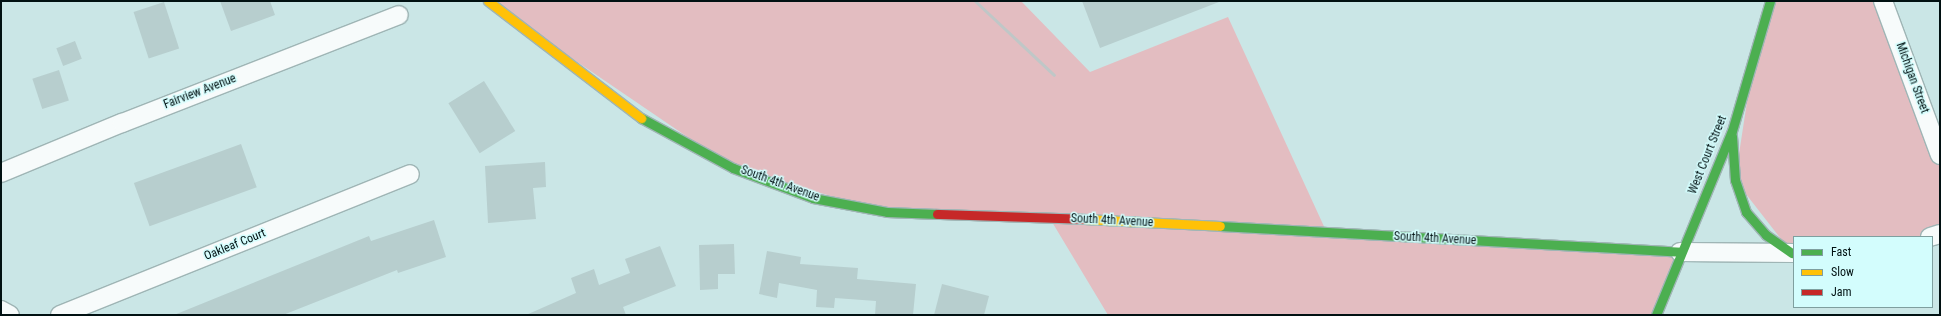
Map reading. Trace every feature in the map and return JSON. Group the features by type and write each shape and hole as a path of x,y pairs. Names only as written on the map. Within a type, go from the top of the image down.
{"street":[{"name":"South 4th Avenue","path":"488,1 644,120 733,168 814,198 887,212 1049,217 1680,252 1793,253"},
{"name":"West Court Street","path":"1656,315 1680,252 1732,131 1770,1"},
{"name":"Michigan Street","path":"1883,1 1940,155"},
{"name":"Fairview Avenue","path":"1,173 129,120 399,15"},
{"path":"1732,131 1735,180 1746,212 1766,234 1793,253"},
{"name":"Oakleaf Court","path":"60,315 410,174"},
{"path":"1,310 10,315"}],"shaded area":[{"path":"488,1 1021,1 1090,72 1228,17 1327,233 1680,252 1656,315 1108,315 1049,217 887,212 733,168"},
{"path":"1770,1 1883,1 1940,155 1940,234 1933,236 1793,236 1792,253 1735,180 1753,63"}],"building":[{"path":"220,1 270,1 275,15 231,31"},
{"path":"1082,1 1218,1 1219,2 1100,48"},
{"path":"164,2 179,49 149,58 134,12"},
{"path":"75,41 82,59 63,66 56,48"},
{"path":"59,70 69,100 42,109 32,79"},
{"path":"484,81 515,131 480,153 448,103"},
{"path":"241,144 257,187 150,226 134,183"},
{"path":"545,162 546,187 533,188 536,219 488,223 485,166"},
{"path":"434,220 446,257 398,273 397,270 283,315 174,315 369,236 371,241"},
{"path":"734,244 735,274 718,274 718,289 700,290 699,245"},
{"path":"660,246 676,286 623,307 626,315 526,315 576,293 571,278 594,269 599,285 630,273 625,259"},
{"path":"767,251 801,257 800,264 858,268 857,279 916,284 913,315 875,315 876,301 835,298 834,308 816,307 817,290 779,283 777,298 759,294"},
{"path":"942,284 989,296 984,315 934,315"}],"railway":[{"path":"975,1 1054,75"}],"traffic: fast":[{"path":"1656,315 1732,131 1770,1"},
{"path":"641,118 733,168 813,198 887,212 937,214"},
{"path":"1732,136 1735,180 1746,212 1766,235 1792,253"},
{"path":"1220,226 1680,252"}],"traffic: slow":[{"path":"488,1 641,118"},
{"path":"1084,219 1220,226"}],"traffic: jam":[{"path":"937,214 1084,219"}]}
